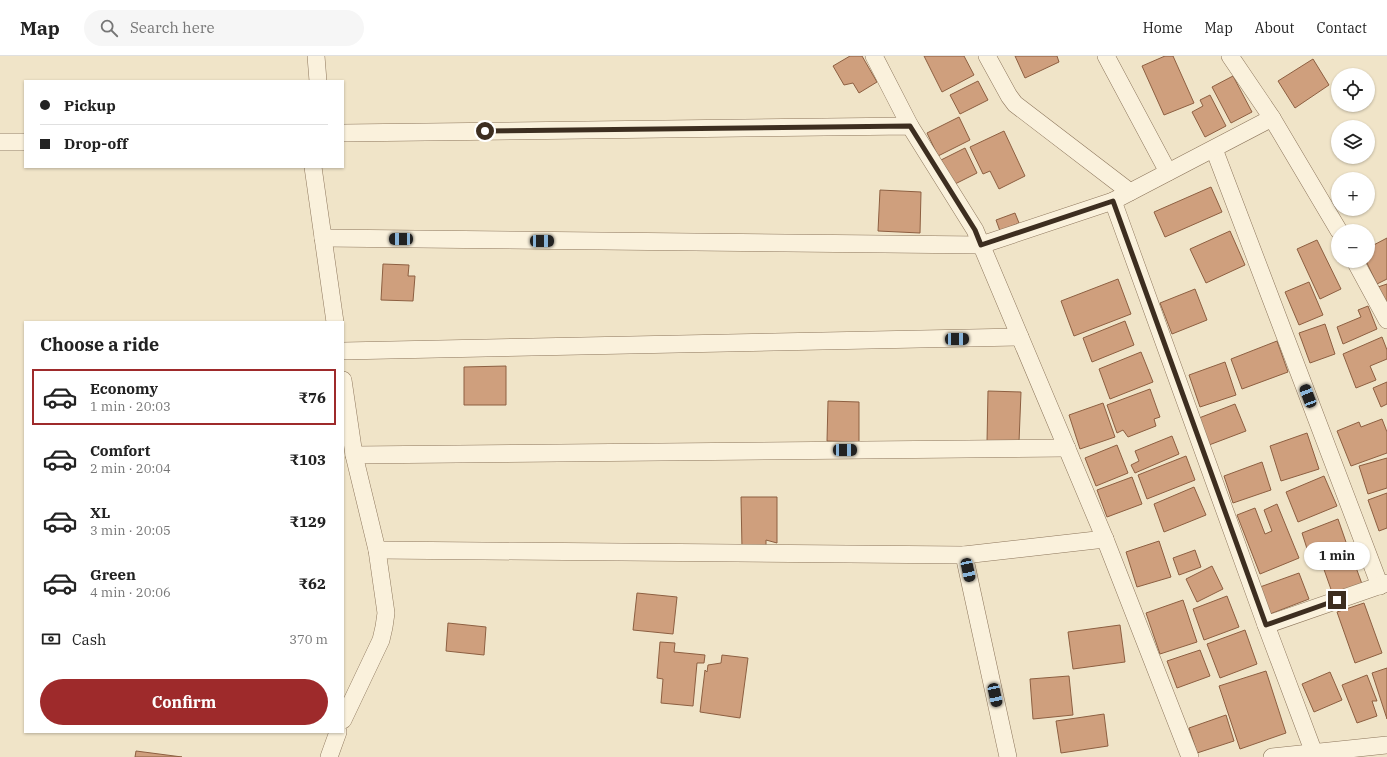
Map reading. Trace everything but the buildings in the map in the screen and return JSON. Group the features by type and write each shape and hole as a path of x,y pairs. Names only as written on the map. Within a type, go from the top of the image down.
{"street":[{"path":"316,56 318,80"},
{"path":"874,56 910,126 975,230 1105,539 1190,757"},
{"path":"987,56 1015,104 1130,192"},
{"path":"1106,56 1168,172"},
{"path":"1230,56 1272,118 1335,224"},
{"path":"323,238 981,245 1113,201 1272,118"},
{"path":"344,133 910,126"},
{"path":"0,142 24,142"},
{"path":"1214,149 1384,584 1266,625"},
{"path":"312,168 335,321"},
{"path":"1113,201 1266,625 1323,754"},
{"path":"1360,268 1387,320"},
{"path":"344,351 1020,337"},
{"path":"344,387 354,455 377,550 386,613 381,640 344,718"},
{"path":"354,455 1067,448"},
{"path":"377,550 964,554 1105,539"},
{"path":"964,554 1008,757"},
{"path":"329,757 338,733"},
{"path":"1272,757 1323,754 1387,745"}],"route":[{"path":"485,131 910,126 975,230 981,245 1113,201 1266,625 1337,600"}]}
